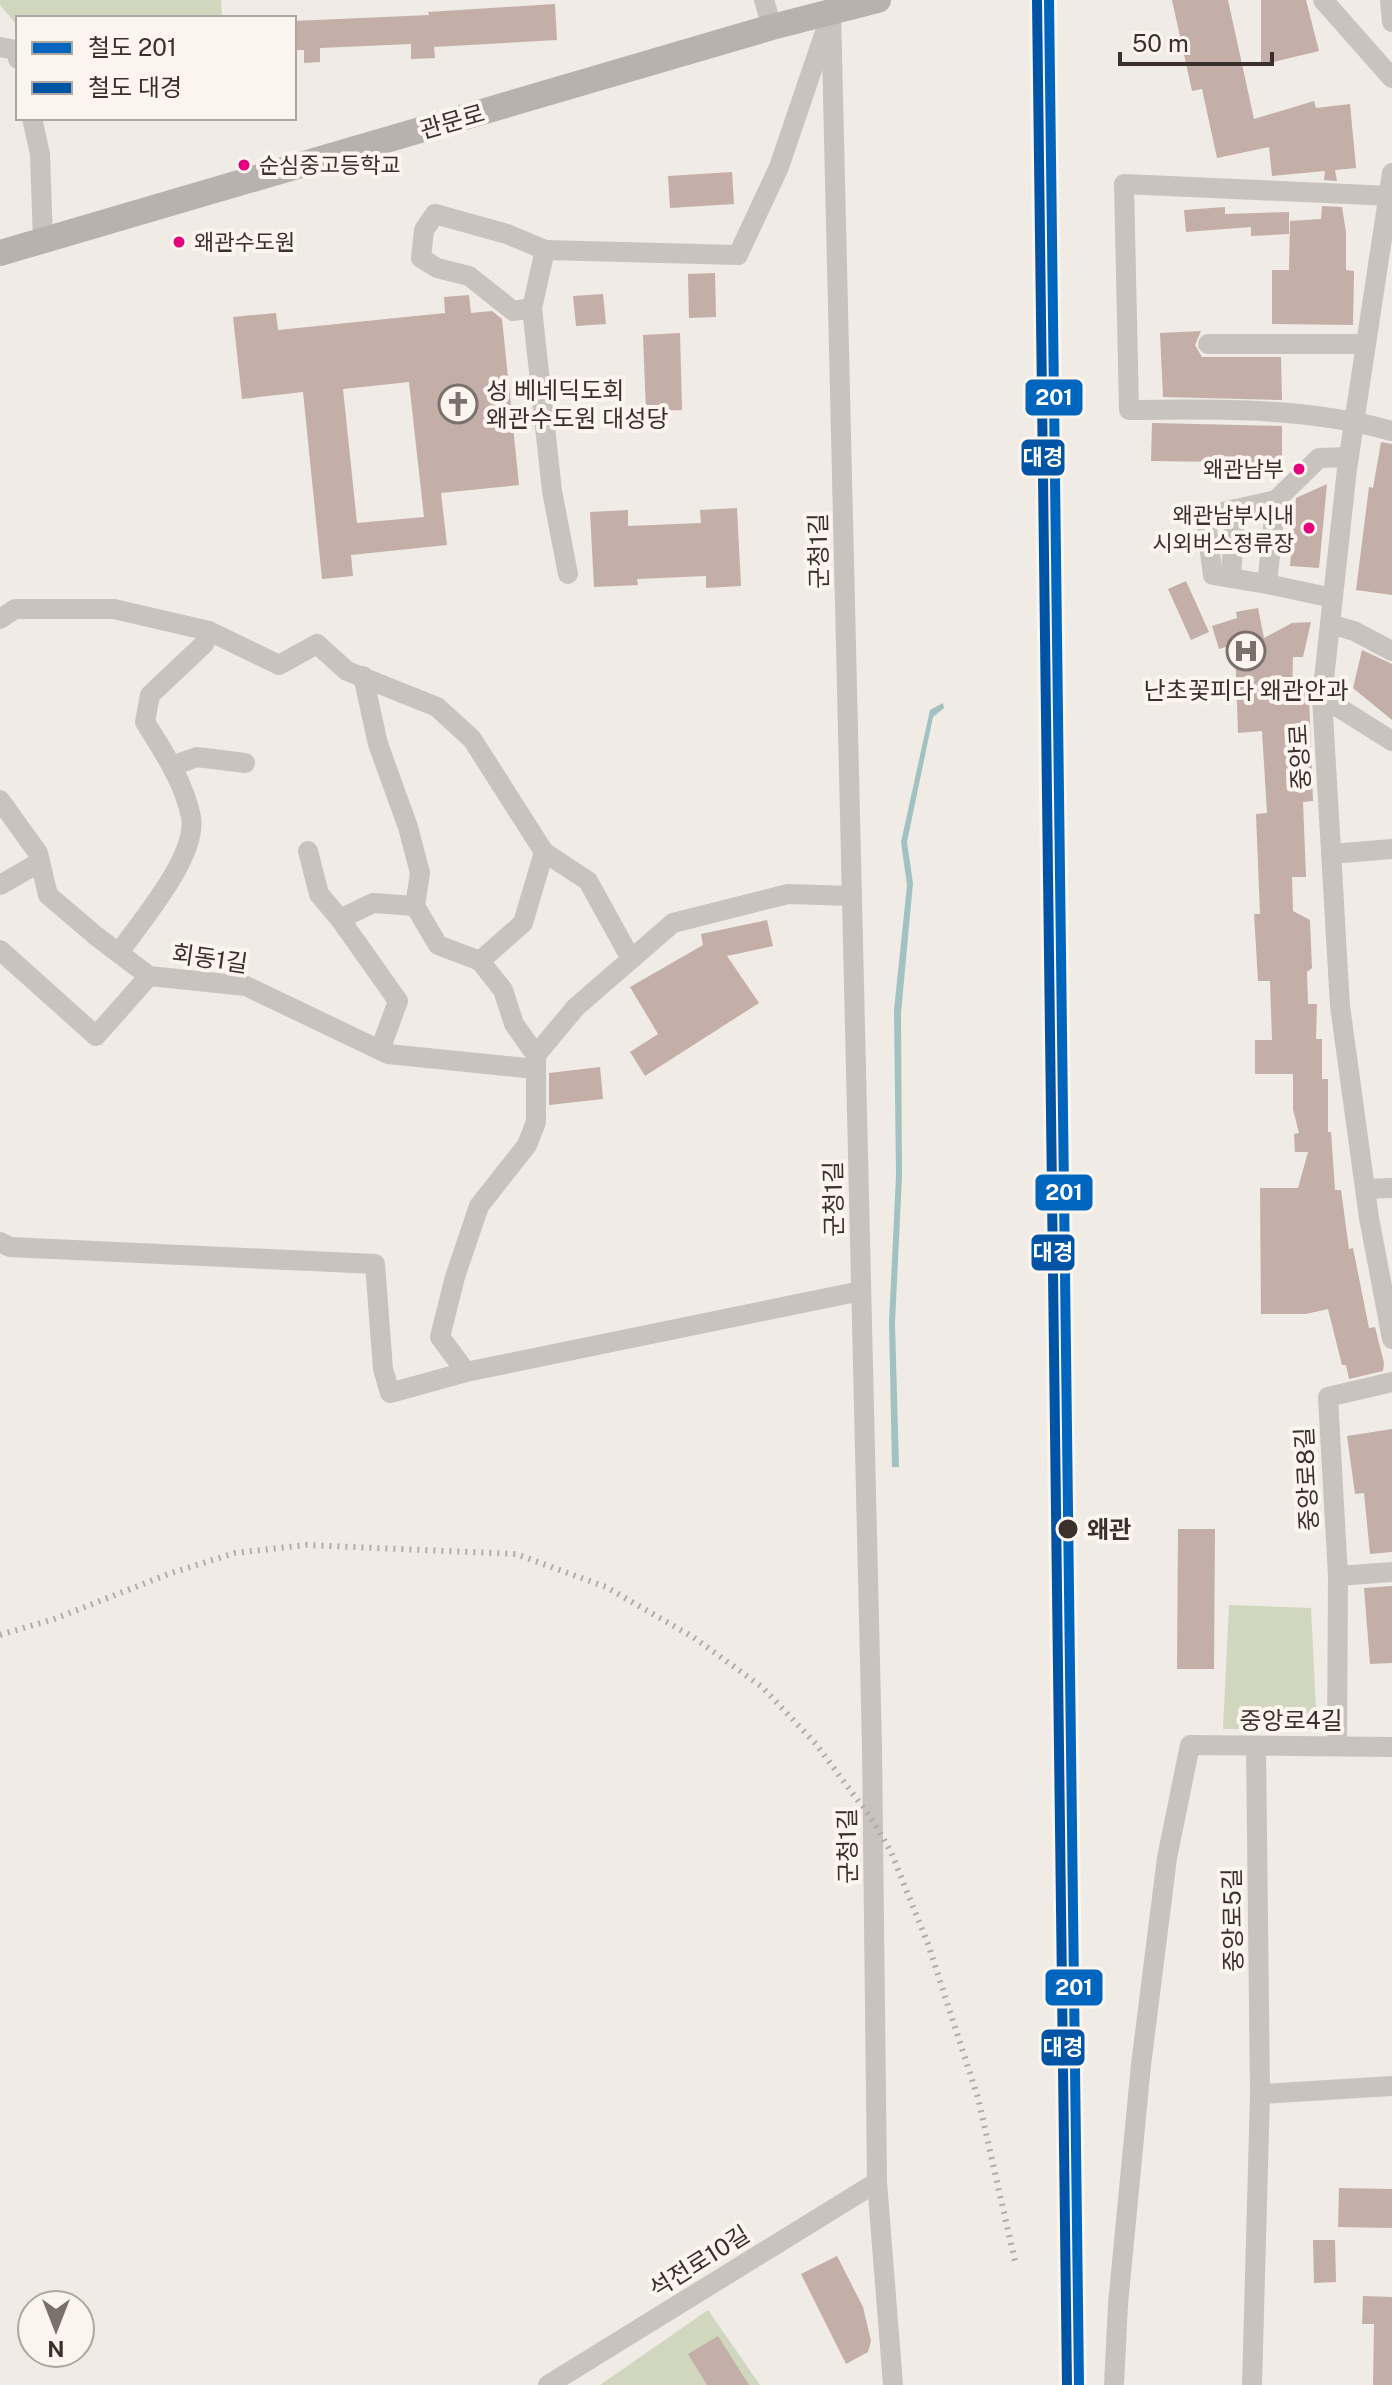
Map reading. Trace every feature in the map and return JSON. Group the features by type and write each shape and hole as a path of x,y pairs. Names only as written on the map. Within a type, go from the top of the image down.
{"main road":[{"name":"관문로","path":"0,253 772,27 831,6 869,2"}],"street":[{"path":"764,0 772,27"},
{"path":"1323,0 1392,78"},
{"path":"1390,0 1392,22"},
{"path":"532,308 513,311 469,276 437,268 421,258 424,230 435,214 507,234 545,250 738,255 779,167 831,6"},
{"name":"군청1길","path":"831,6 871,1731 877,2182 893,2385"},
{"path":"32,120 40,154 43,241"},
{"name":"중앙로","path":"1392,173 1349,457 1322,697 1340,1006 1365,1189 1392,1339"},
{"path":"1390,196 1124,184 1129,410 1284,411 1355,421 1392,431"},
{"path":"545,250 532,308 552,491 568,574"},
{"path":"1208,344 1366,344"},
{"path":"1333,598 1213,575 1205,516 1276,500 1319,458 1349,457"},
{"path":"1267,584 1276,500"},
{"path":"1231,578 1235,509"},
{"path":"0,619 15,609 114,609 209,631 279,665 317,644 347,671 437,707 472,739 544,852 588,881 631,959"},
{"path":"1330,624 1354,631 1392,651"},
{"path":"119,953 165,887 188,846 191,819 172,766 145,722 150,695 204,644 209,631"},
{"path":"363,676 378,744 408,827 420,873 415,906 438,945 480,961 503,990 514,1024 536,1062 536,1122 527,1145 479,1206 455,1277 440,1337 466,1372"},
{"path":"1322,697 1392,741"},
{"path":"172,766 197,757 245,763"},
{"name":"회동1길","path":"0,800 38,853 48,895 149,976 246,986 388,1054 536,1062"},
{"path":"1331,854 1392,849"},
{"path":"308,851 319,894 398,1001 380,1050"},
{"path":"480,961 523,923 544,852"},
{"path":"0,885 40,862"},
{"path":"536,1062 576,1007 673,923 788,894 852,896"},
{"path":"340,919 373,903 415,906"},
{"path":"0,950 96,1036 149,976"},
{"path":"1365,1189 1392,1188"},
{"path":"0,1242 10,1247 375,1264 383,1369 390,1393 466,1372 861,1291"},
{"name":"중앙로8길","path":"1338,1576 1328,1397 1392,1382"},
{"path":"1337,1746 1338,1576 1392,1572"},
{"name":"중앙로4길","path":"1114,2385 1118,2304 1141,2065 1167,1858 1190,1745 1392,1747"},
{"name":"중앙로5길","path":"1252,2385 1260,2094 1256,1746"},
{"path":"1260,2094 1392,2086"},
{"name":"석전로10길","path":"548,2385 877,2182"}],"green space":[{"path":"0,0 221,0 222,16 16,16 16,24 0,5"},
{"path":"1229,1605 1311,1608 1317,1729 1223,1729"},
{"path":"708,2310 760,2385 600,2385"}],"water":[{"path":"943,703 944,708 933,717 907,842 913,883 901,1013 902,1176 895,1323 899,1467 892,1467 889,1322 896,1176 894,1010 907,885 901,842 930,710"}],"building":[{"path":"1172,0 1228,0 1254,119 1314,101 1316,108 1350,104 1356,168 1335,170 1337,181 1324,180 1325,171 1272,176 1269,147 1217,158 1202,89 1192,91"},
{"path":"1261,0 1306,0 1319,51 1261,65"},
{"path":"555,4 557,40 434,47 435,58 411,59 411,44 320,48 320,62 304,63 304,50 296,50 296,21 429,15 428,12"},
{"path":"732,172 734,204 670,208 668,176"},
{"path":"1322,206 1342,207 1346,232 1346,270 1354,271 1353,325 1272,324 1272,270 1289,270 1290,221 1321,219"},
{"path":"1225,207 1225,214 1289,212 1289,234 1251,236 1251,227 1186,232 1184,210"},
{"path":"715,273 716,317 689,318 688,274"},
{"path":"603,294 606,324 576,326 573,296"},
{"path":"469,295 471,313 492,311 502,319 519,485 441,493 447,545 351,555 353,576 322,579 303,392 242,399 233,317 276,313 278,330 445,313 444,297","holes":["409,382 424,517 357,523 343,389"]},
{"path":"1201,331 1195,345 1202,357 1281,357 1282,400 1163,397 1160,333"},
{"path":"680,333 682,410 646,411 643,335"},
{"path":"1152,423 1282,426 1282,463 1151,461"},
{"path":"1381,442 1392,444 1392,595 1356,590 1369,487 1373,488"},
{"name":"왜관남부시내 시외버스정류장","path":"1327,484 1319,568 1290,566 1296,498"},
{"path":"737,508 741,586 706,588 706,576 637,579 638,585 594,587 590,512 628,510 628,526 701,523 700,510"},
{"path":"1186,581 1209,632 1191,640 1168,589"},
{"path":"1258,608 1264,638 1292,623 1311,622 1303,657 1293,657 1292,690 1304,689 1309,696 1313,801 1303,802 1306,877 1292,877 1293,911 1310,920 1312,968 1307,972 1308,1004 1317,1004 1316,1039 1322,1039 1322,1079 1328,1079 1328,1132 1331,1132 1335,1190 1341,1190 1349,1249 1353,1248 1369,1328 1375,1327 1384,1363 1383,1371 1349,1379 1346,1365 1342,1365 1328,1309 1306,1314 1261,1314 1260,1188 1298,1188 1308,1152 1295,1152 1294,1134 1299,1133 1293,1109 1293,1074 1255,1074 1255,1040 1272,1040 1270,981 1258,981 1254,914 1260,914 1256,814 1267,813 1262,731 1238,733 1235,644 1219,649 1212,626 1237,618 1236,612"},
{"path":"1362,650 1392,664 1392,720 1353,688"},
{"path":"767,920 773,946 727,956 759,1003 645,1076 630,1052 658,1034 630,987 703,945 701,934"},
{"path":"600,1067 603,1099 549,1105 549,1073"},
{"path":"1392,1429 1392,1552 1370,1554 1364,1493 1355,1494 1347,1436"},
{"path":"1178,1529 1215,1529 1214,1669 1177,1669"},
{"path":"1392,1586 1392,1663 1370,1664 1364,1588"},
{"path":"1339,2188 1392,2189 1392,2228 1338,2227"},
{"path":"1313,2240 1335,2240 1336,2282 1314,2283"},
{"path":"837,2256 863,2307 871,2341 868,2352 846,2364 801,2274"},
{"path":"1363,2296 1392,2297 1392,2385 1373,2385 1374,2324 1362,2324"},
{"path":"718,2336 749,2385 707,2385 688,2354"}],"railway":[{"path":"0,1635 54,1619 171,1573 235,1553 306,1545 516,1554 606,1587 693,1637 762,1687 816,1744 873,1821 891,1852 928,1944 978,2098 1015,2261"}],"rail line":[{"name":"대경","path":"1037,0 1067,2385"},
{"name":"201","path":"1049,0 1079,2385"}],"place":[{"name":"순심중고등학교","path":"244,165"},
{"name":"왜관수도원","path":"179,242"},
{"name":"성 베네딕도회 왜관수도원 대성당","path":"458,404"},
{"name":"왜관남부","path":"1299,469"},
{"name":"왜관남부시내 시외버스정류장","path":"1309,528"},
{"name":"난초꽃피다 왜관안과","path":"1246,651"},
{"name":"왜관","path":"1068,1529"}]}
